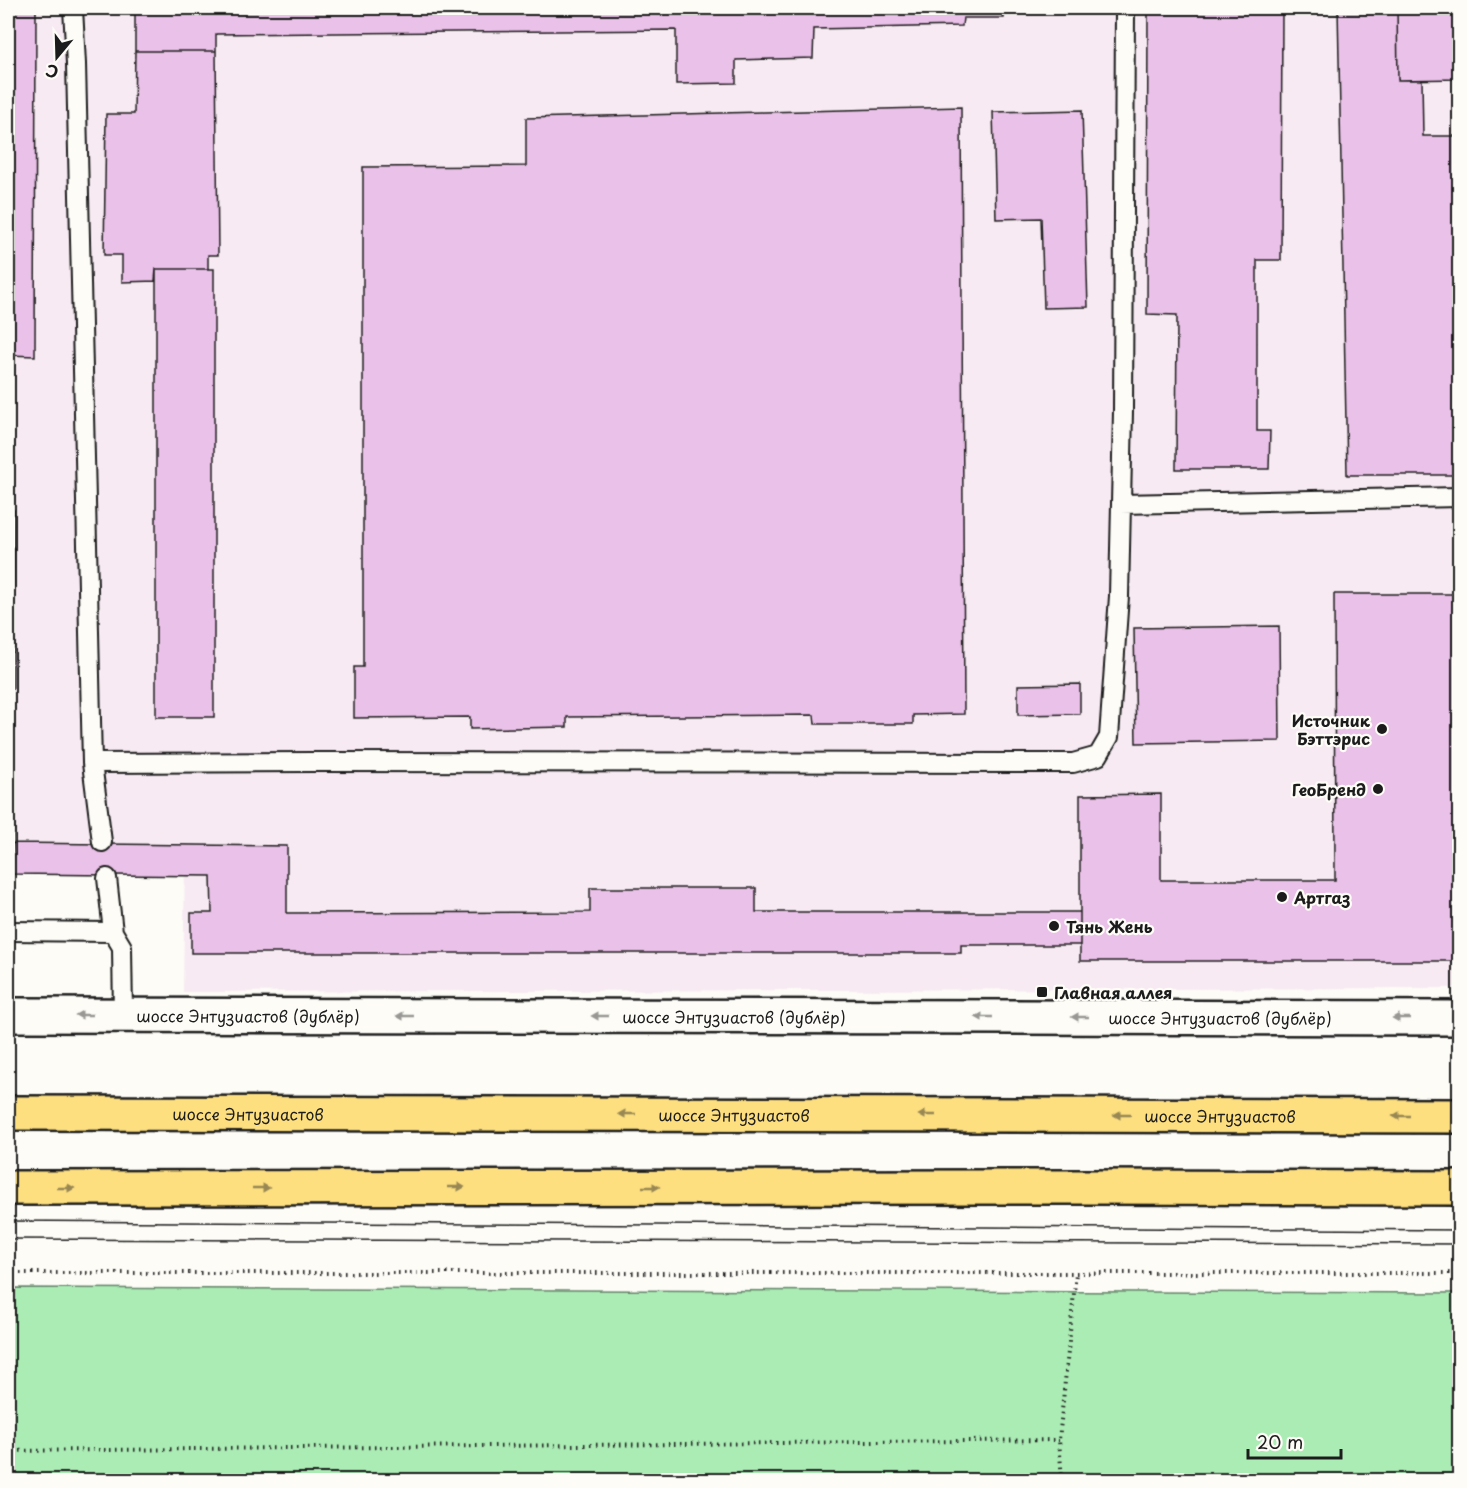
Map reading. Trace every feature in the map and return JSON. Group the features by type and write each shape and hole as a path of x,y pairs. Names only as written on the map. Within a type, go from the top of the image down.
{"main road":[{"name":"шоссе Энтузиастов (дублёр)","path":"8,1015 1460,1018"},
{"name":"шоссе Энтузиастов","path":"8,1113 1460,1116"},
{"path":"8,1188 1460,1188"}],"lane":[{"path":"74,8 92,763 102,842"},
{"path":"92,763 1072,763 1098,756 1109,737 1119,596 1123,411 1125,8"},
{"path":"1121,504 1460,497"},
{"path":"106,878 113,933 122,947 123,1015"},
{"path":"8,931 113,933"}],"path":[{"path":"8,1273 1460,1273"},
{"path":"1062,1480 1059,1440 1076,1274"},
{"path":"8,1451 1059,1440"}],"shaded area":[{"path":"8,8 1459,8 1459,988 183,992 185,862 8,862"}],"green space":[{"path":"8,1288 1459,1293 1459,1480 8,1480"}],"building":[{"path":"8,8 36,8 35,356 8,355"},
{"path":"135,8 1004,8 1004,18 963,18 962,26 814,29 813,58 736,60 736,83 676,84 676,30 216,34 216,51 135,51"},
{"path":"1148,8 1282,8 1281,260 1257,260 1257,431 1270,431 1269,469 1176,469 1177,315 1147,314"},
{"path":"1338,8 1397,8 1398,80 1422,80 1423,136 1460,136 1460,475 1347,475"},
{"path":"1397,8 1460,8 1460,79 1398,80"},
{"path":"135,51 216,51 218,255 208,255 208,269 156,269 155,281 122,282 122,255 104,255 106,114 134,114"},
{"path":"961,107 964,714 913,715 913,724 815,724 814,715 567,717 567,727 470,729 470,717 354,718 354,667 363,667 363,167 526,166 526,118"},
{"path":"1082,110 1088,307 1044,308 1041,218 996,219 993,112"},
{"path":"156,269 214,269 214,717 156,717"},
{"path":"8,510 14,510 13,688 8,688"},
{"path":"1334,594 1460,594 1460,961 1080,961 1080,795 1161,794 1161,880 1335,880"},
{"path":"1279,626 1280,741 1136,743 1134,628"},
{"path":"1080,684 1080,714 1018,715 1018,685"},
{"path":"8,820 13,820 12,874 8,874"},
{"path":"13,843 287,846 287,913 590,912 590,888 756,888 756,912 1080,912 1080,945 961,945 961,953 191,953 191,913 212,913 211,876 12,874"}],"tram line":[{"path":"8,1221 1460,1230"},
{"path":"8,1239 1460,1244"}],"place":[{"name":"Источник Бэттэрис","path":"1382,729"},
{"name":"ГеоБренд","path":"1378,789"},
{"name":"Артгаз","path":"1282,897"},
{"name":"Тянь Жень","path":"1054,926"},
{"name":"Главная аллея","path":"1042,992"}]}
